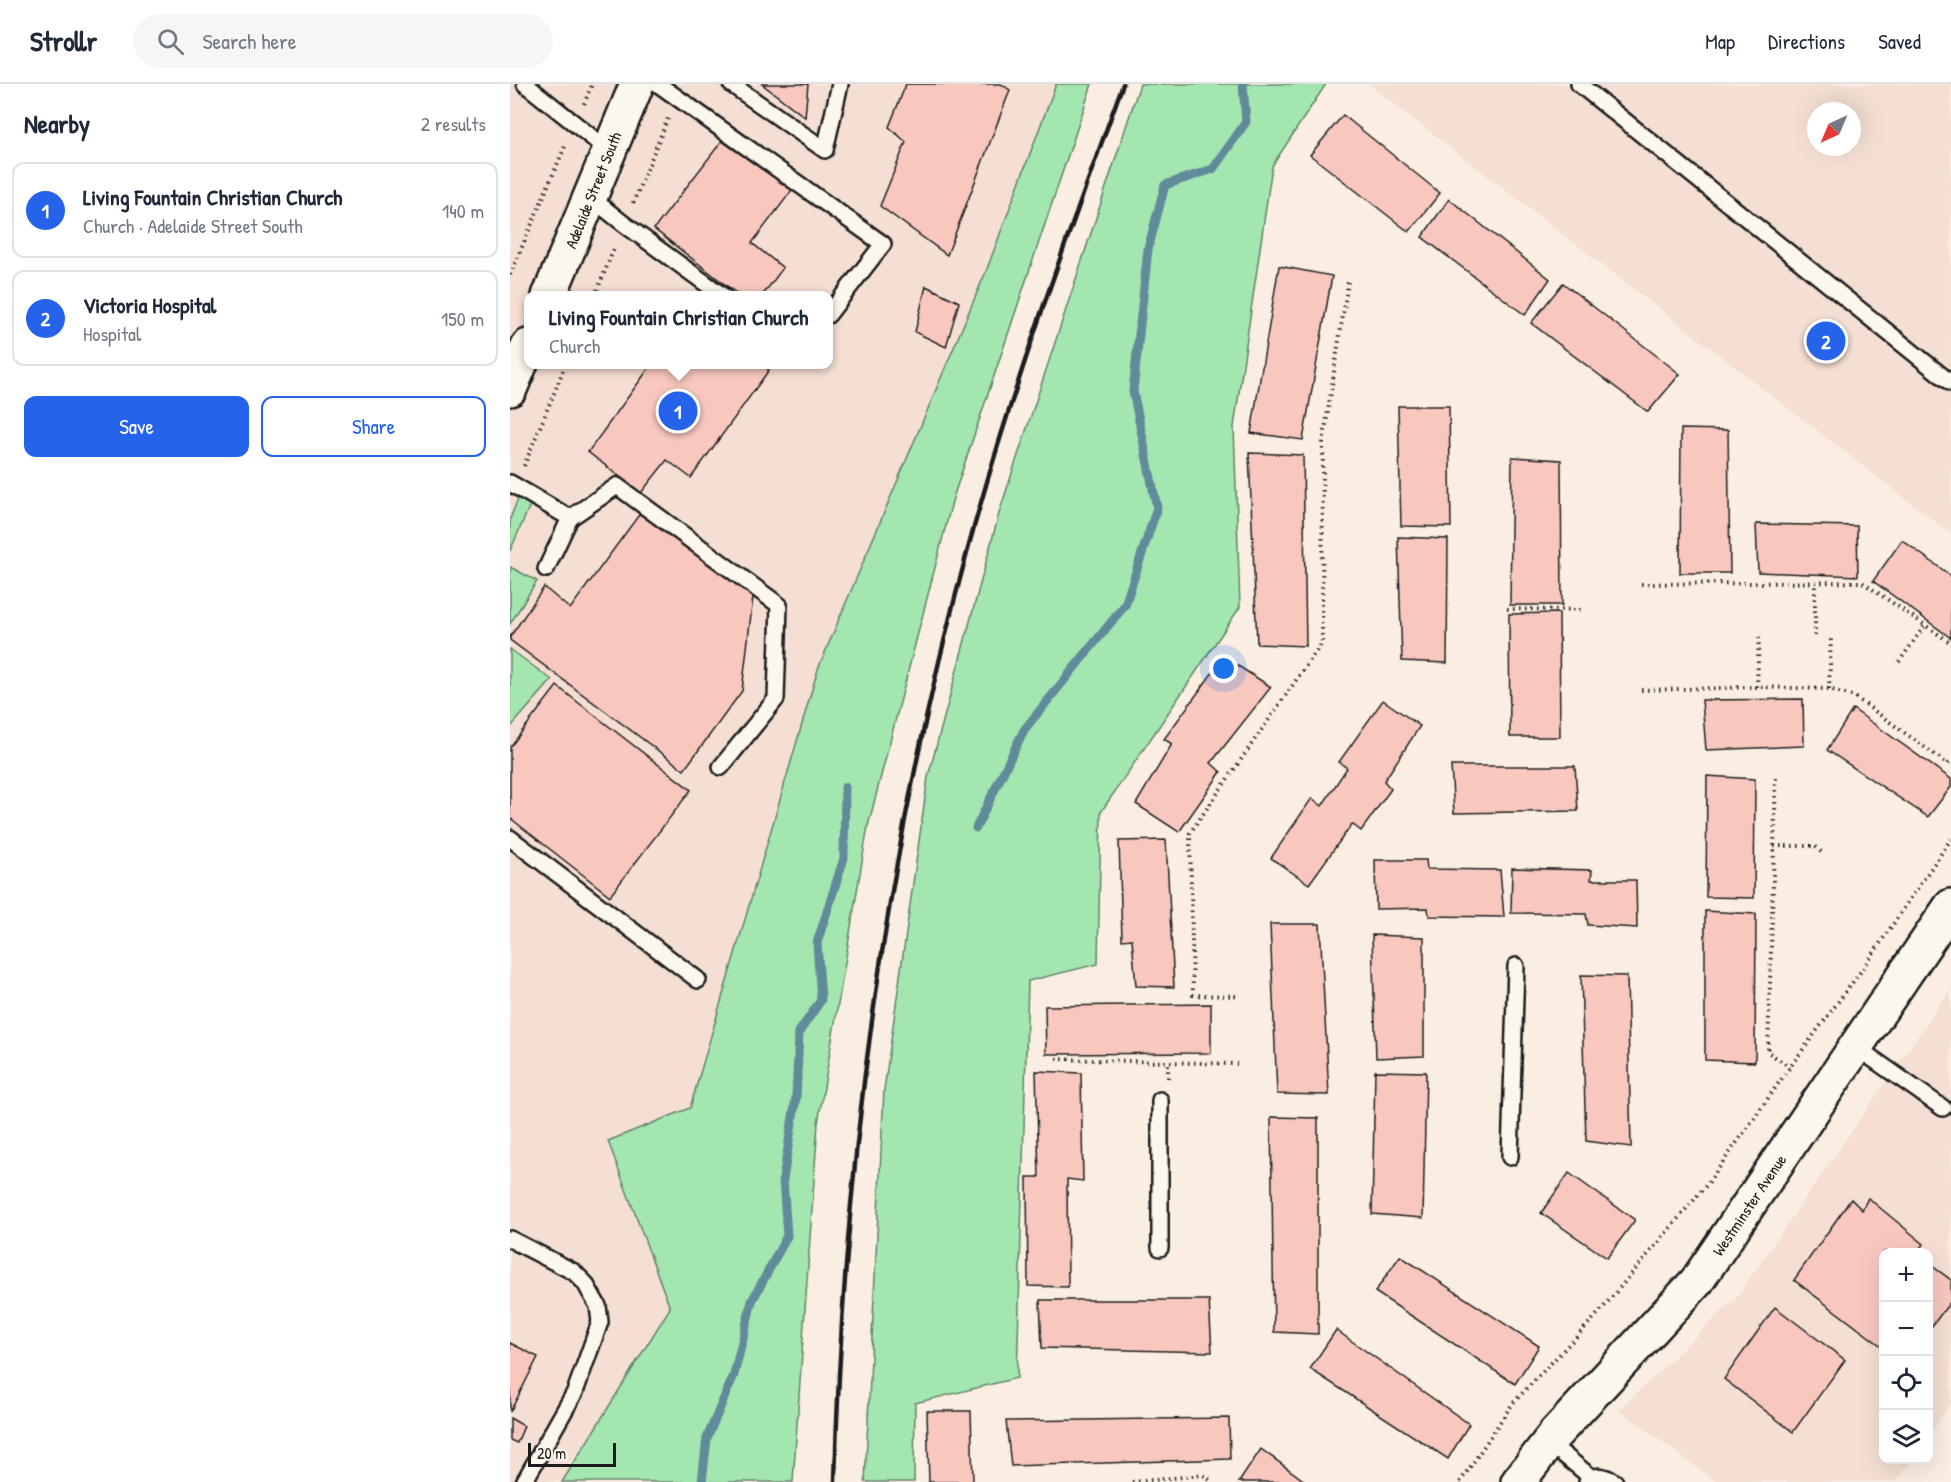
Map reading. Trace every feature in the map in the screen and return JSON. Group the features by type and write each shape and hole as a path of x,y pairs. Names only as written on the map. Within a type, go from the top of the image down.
{"street":[{"name":"Adelaide Street South","path":"551,291 637,84"},
{"path":"510,389 524,356"},
{"name":"Westminster Avenue","path":"1518,1482 1548,1442 1697,1281 1951,906"}],"lane":[{"path":"525,84 609,151"},
{"path":"658,84 884,244 833,309"},
{"path":"732,84 825,150 840,84"},
{"path":"1578,84 1951,383"},
{"path":"590,197 624,225 716,291"},
{"path":"513,484 570,518"},
{"path":"546,569 570,518 617,486 779,604 776,699 721,767"},
{"path":"510,838 698,980"},
{"path":"1510,1157 1516,966"},
{"path":"1856,1047 1948,1106"},
{"path":"1160,1100 1160,1248"},
{"path":"510,1239 574,1272 585,1283 598,1306 600,1322 574,1392 524,1482"},
{"path":"1548,1442 1589,1480 1598,1476 1616,1482"}],"path":[{"path":"597,291 677,96"},
{"path":"510,275 575,124"},
{"path":"1236,996 1193,995 1190,833 1322,644 1323,442 1348,282"},
{"path":"513,484 564,369"},
{"path":"1815,582 1815,636"},
{"path":"1641,584 1862,582 1951,643"},
{"path":"1507,609 1581,610"},
{"path":"1899,662 1925,625"},
{"path":"1757,687 1759,635"},
{"path":"1829,689 1831,637"},
{"path":"1641,690 1757,687 1829,689 1856,697 1948,764 1951,760"},
{"path":"1776,778 1768,1052 1790,1067"},
{"path":"1460,1482 1513,1403 1596,1316 1709,1182 1864,967 1951,839"},
{"path":"1774,846 1815,846 1821,852"},
{"path":"1056,1059 1237,1064"},
{"path":"1132,1482 1203,1475 1213,1482"}],"shaded area":[{"path":"510,84 1056,84 987,269 818,669 690,1108 608,1141 670,1308 562,1482 510,1482"},
{"path":"1368,84 1951,84 1951,534"},
{"path":"1951,988 1951,1403 1933,1430 1933,1248 1879,1248 1879,1464 1909,1464 1896,1482 1716,1482 1619,1410 1736,1298"}],"green space":[{"path":"1056,84 1092,84 953,498 868,826 818,1123 793,1482 562,1482 670,1308 608,1141 690,1108 818,669 987,269"},
{"path":"1140,84 1326,84 1272,166 1234,427 1240,607 1101,812 1098,964 1028,981 1017,1378 915,1403 914,1482 865,1482 884,1090 928,777 1000,510"},
{"path":"521,491 535,494 510,551 510,519"},
{"path":"510,567 537,581 510,624"},
{"path":"510,649 552,680 510,728"}],"building":[{"path":"762,84 808,84 805,117"},
{"path":"906,84 1001,84 1010,90 947,255 880,206 906,142 889,127"},
{"path":"1343,115 1440,193 1409,232 1310,155"},
{"path":"725,137 793,189 752,243 783,268 766,291 734,291 654,229"},
{"path":"1449,199 1550,279 1525,315 1422,237"},
{"path":"1279,266 1332,276 1303,440 1251,433"},
{"path":"1563,283 1680,374 1648,412 1531,323"},
{"path":"926,286 959,302 946,347 915,332"},
{"path":"648,369 769,370 691,478 667,460 641,493 588,452"},
{"path":"1398,406 1449,406 1451,527 1401,526"},
{"path":"1681,429 1728,430 1730,573 1680,573"},
{"path":"1249,453 1303,455 1306,646 1257,644"},
{"path":"1512,457 1561,460 1562,605 1510,605"},
{"path":"641,512 753,597 742,691 684,770 510,640 544,587 570,609"},
{"path":"1756,524 1857,526 1858,576 1758,572"},
{"path":"1398,537 1448,539 1447,663 1402,661"},
{"path":"1902,540 1951,576 1951,638 1873,581"},
{"path":"1559,613 1560,737 1510,737 1509,614"},
{"path":"1224,657 1271,687 1211,763 1221,772 1179,832 1136,804 1172,744 1164,739"},
{"path":"557,686 691,790 610,896 510,818 510,747"},
{"path":"1803,699 1804,746 1706,750 1702,700"},
{"path":"1383,700 1420,726 1384,781 1391,789 1361,831 1352,824 1309,884 1271,858 1312,798 1322,806 1347,768 1339,762"},
{"path":"1853,709 1951,779 1951,787 1928,817 1827,750"},
{"path":"1451,766 1575,766 1578,811 1454,813"},
{"path":"1707,776 1755,779 1754,898 1706,897"},
{"path":"1166,840 1174,987 1136,986 1132,939 1122,940 1119,841"},
{"path":"1375,860 1426,860 1427,869 1500,870 1504,917 1429,916 1428,908 1376,909"},
{"path":"1512,868 1592,870 1591,880 1636,880 1637,928 1588,925 1586,914 1511,913"},
{"path":"1705,911 1756,914 1755,1062 1705,1060"},
{"path":"1270,924 1320,924 1329,1095 1277,1094"},
{"path":"1372,935 1424,937 1424,1056 1376,1058"},
{"path":"1581,975 1627,976 1631,1147 1586,1141"},
{"path":"1211,1004 1211,1053 1046,1054 1045,1006"},
{"path":"1036,1071 1081,1073 1083,1181 1067,1179 1068,1287 1028,1286 1027,1177 1039,1177"},
{"path":"1375,1071 1426,1072 1423,1218 1372,1214"},
{"path":"1271,1117 1318,1118 1318,1334 1274,1332"},
{"path":"1569,1173 1635,1220 1607,1258 1541,1213"},
{"path":"1868,1198 1924,1244 1920,1248 1879,1248 1879,1344 1794,1280 1851,1199 1862,1210"},
{"path":"1400,1256 1539,1346 1515,1384 1375,1292"},
{"path":"1933,1267 1951,1280 1951,1301 1933,1324"},
{"path":"1040,1300 1209,1300 1212,1352 1042,1348"},
{"path":"1775,1307 1845,1360 1793,1432 1724,1379"},
{"path":"1336,1330 1469,1424 1448,1459 1310,1369"},
{"path":"510,1343 538,1357 510,1412"},
{"path":"927,1411 971,1411 973,1482 929,1482"},
{"path":"510,1418 524,1426 517,1443 510,1440"},
{"path":"1229,1418 1230,1459 1011,1466 1006,1421"},
{"path":"1261,1449 1306,1482 1239,1482"}],"waterway":[{"path":"976,828 1024,730 1125,605 1157,508 1133,391 1148,249 1165,185 1213,169 1246,122 1243,84"},
{"path":"702,1482 707,1438 734,1375 752,1301 787,1236 783,1179 796,1098 799,1032 821,1000 817,943 844,858 845,787"}],"railway":[{"path":"835,1482 847,1248 858,1131 891,899 912,784 937,670 983,496 1020,377 1123,84"}],"place":[{"name":"Victoria Hospital","path":"1826,341"},
{"name":"Living Fountain Christian Church","path":"678,411"}]}
